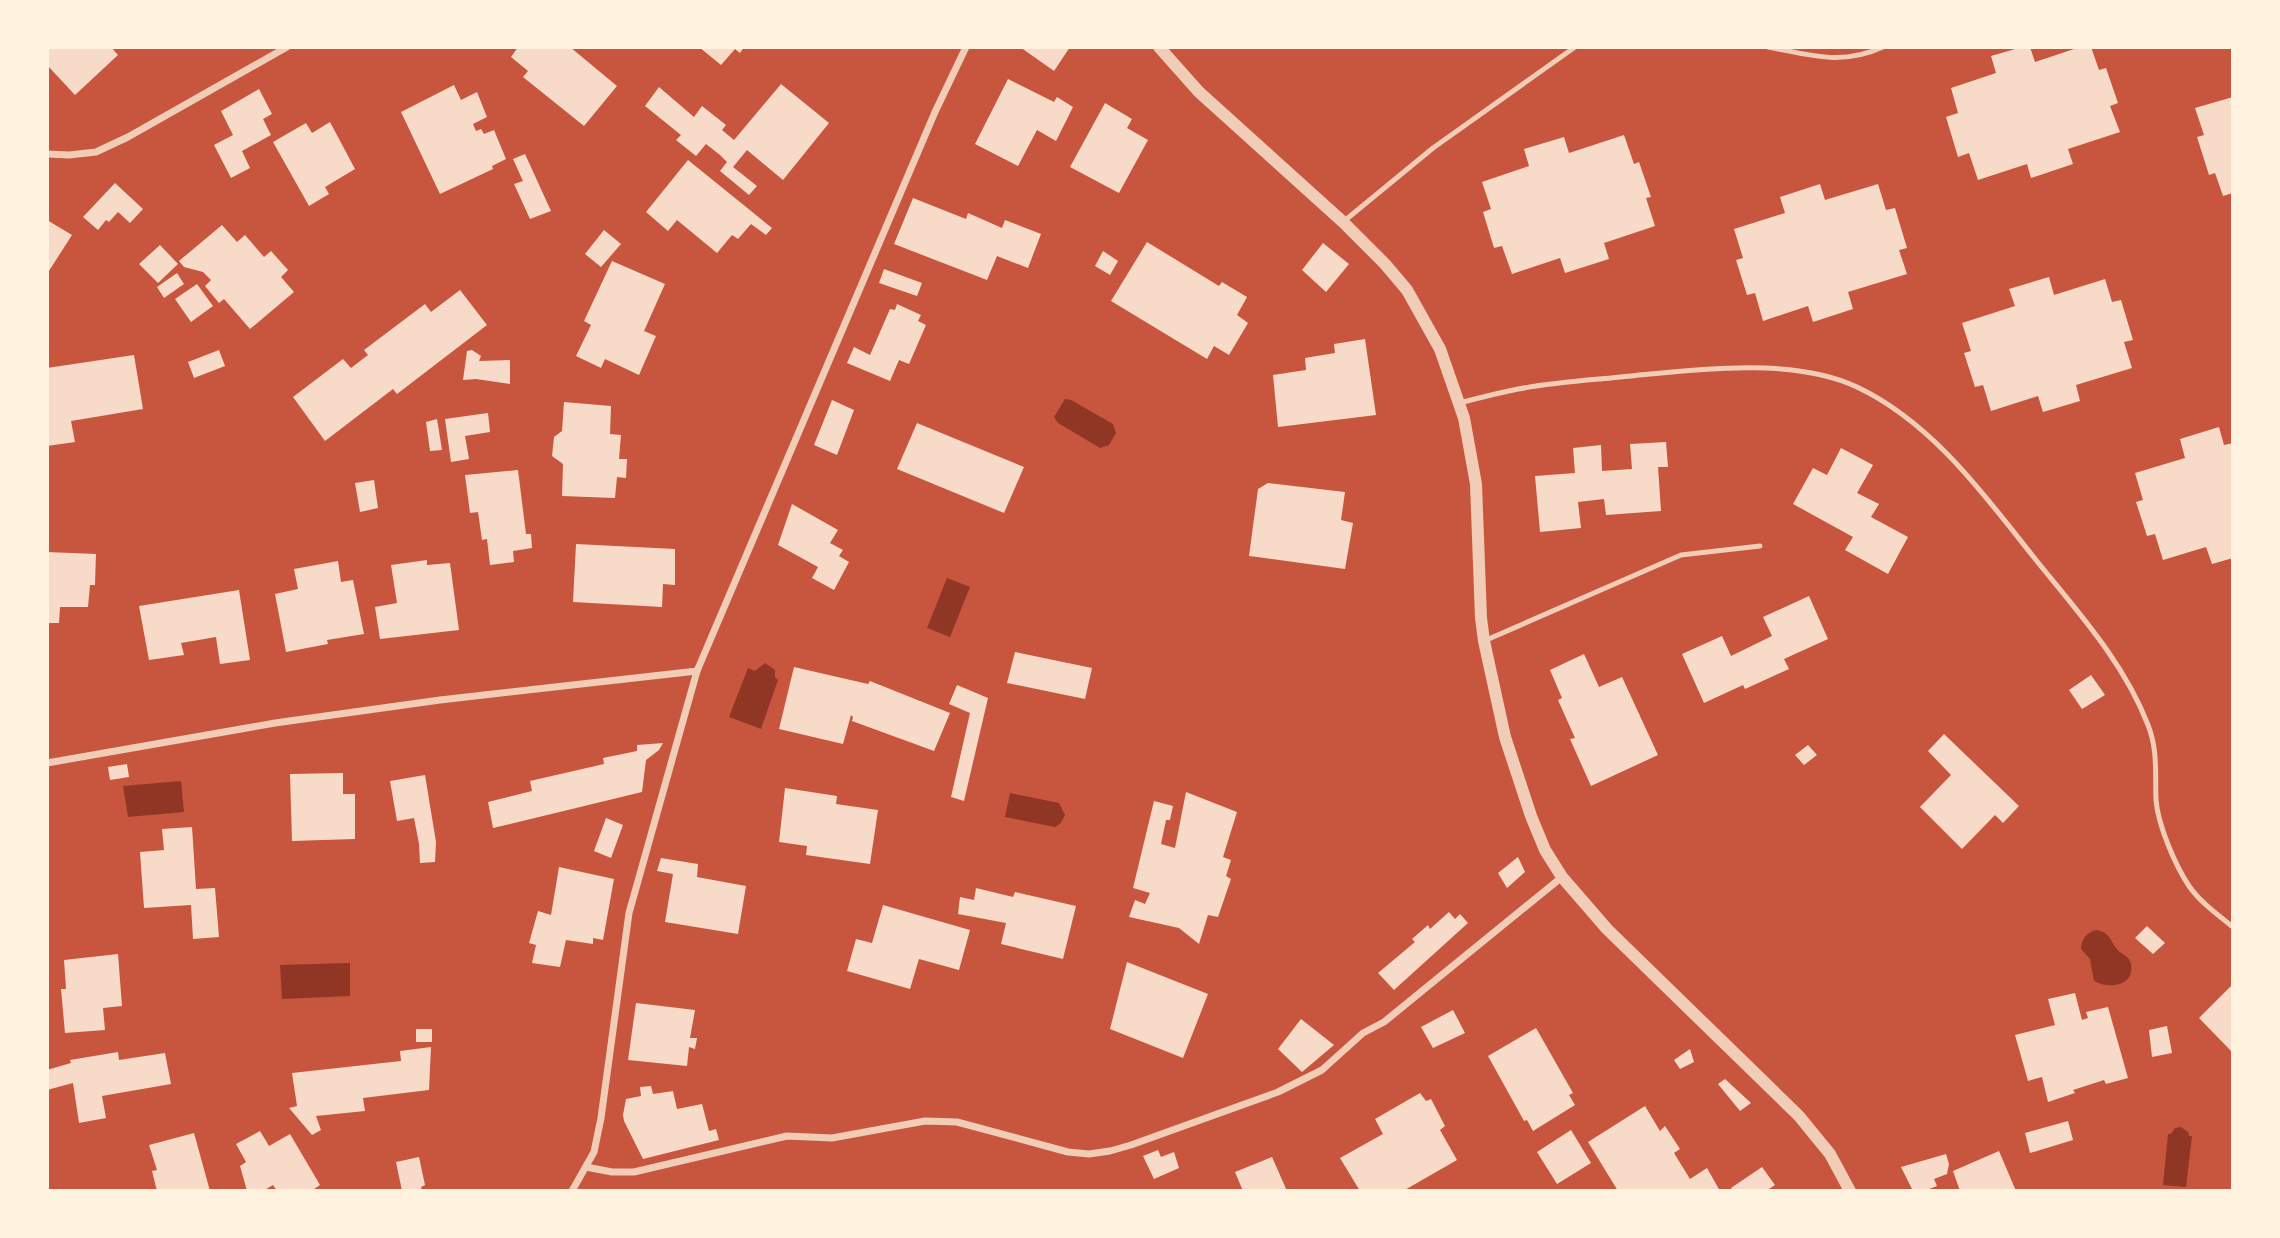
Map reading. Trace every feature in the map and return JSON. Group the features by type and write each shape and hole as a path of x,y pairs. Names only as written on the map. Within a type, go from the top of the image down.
{"street":[{"path":"47,155 96,152 128,137 286,47"},
{"path":"572,1191 594,1152 629,913 697,671 935,112 966,47"},
{"path":"1159,47 1199,92 1343,222 1407,290 1440,349 1472,449 1484,641 1502,726 1519,783 1545,850 1562,877 1606,929 1799,1116 1830,1154 1850,1191"},
{"path":"47,763 275,723 440,700 697,671"},
{"path":"586,1167 612,1172 634,1172 787,1136 832,1138 925,1121 957,1122 1068,1152 1089,1154 1111,1151 1278,1091 1322,1070 1363,1033 1384,1022 1562,877"}],"lane":[{"path":"1343,222 1433,148 1575,47"},
{"path":"1768,47 1844,59 1865,55 1883,47"},
{"path":"1459,403 1519,389 1564,383 1678,371 1753,368 1825,377 1855,386 1881,401 1934,440 1968,477 2123,673 2149,727 2155,750 2156,803 2167,841 2189,886 2233,926"},
{"path":"1484,641 1682,555 1760,546"}],"shaded area":[{"path":"1065,399 1113,424 1116,433 1109,445 1100,448 1058,423 1054,417"},
{"path":"947,578 970,587 950,637 927,628"},
{"path":"765,663 775,670 778,680 761,729 729,717 748,668 755,671"},
{"path":"181,781 184,812 128,817 123,786"},
{"path":"1010,793 1059,803 1065,815 1055,827 1005,817"},
{"path":"2096,930 2106,934 2130,961 2131,972 2125,982 2106,985 2094,981 2090,959 2081,949 2085,936"},
{"path":"350,963 350,996 282,999 280,965"},
{"path":"2181,1127 2192,1136 2186,1187 2163,1185 2168,1134"}],"building":[{"path":"47,47 111,47 118,55 75,95 47,65"},
{"path":"518,47 570,47 617,86 584,126 523,77 528,71 511,57"},
{"path":"699,47 744,47 740,53 735,49 721,65"},
{"path":"1020,47 1070,47 1054,71"},
{"path":"2030,47 2035,62 2080,47 2091,47 2099,70 2106,68 2118,103 2110,106 2120,132 2068,149 2073,164 2031,178 2027,164 1978,180 1969,153 1958,157 1946,117 1958,113 1951,88 1996,73 1991,56"},
{"path":"1008,79 1054,102 1057,97 1073,107 1056,141 1037,130 1018,166 975,144"},
{"path":"781,84 829,123 783,180 747,150 733,167 757,186 749,195 720,171 727,162 720,155 706,144 696,156 676,140 681,135 645,106 659,87 694,117 702,106 726,125 722,130 734,140"},
{"path":"454,85 461,100 477,92 487,117 473,124 476,131 481,129 484,134 494,130 506,159 492,166 493,169 440,194 401,112"},
{"path":"259,89 272,114 263,119 271,135 242,151 250,168 231,178 214,145 233,135 221,111"},
{"path":"2233,97 2233,193 2223,196 2215,173 2209,175 2197,137 2204,135 2195,108"},
{"path":"1105,103 1132,119 1127,128 1148,140 1119,193 1070,167"},
{"path":"330,122 355,169 325,187 329,194 309,206 273,142 306,123 312,133"},
{"path":"1624,135 1634,164 1639,162 1651,197 1646,198 1655,226 1604,243 1609,259 1565,273 1560,258 1512,274 1502,246 1494,248 1483,212 1491,209 1482,182 1529,166 1524,149 1564,137 1569,153"},
{"path":"525,154 551,211 530,219 514,184 523,181 513,159"},
{"path":"688,160 772,228 766,235 751,224 738,239 732,235 717,253 677,220 668,231 646,212"},
{"path":"115,183 143,209 130,223 118,212 98,230 83,217"},
{"path":"1820,184 1825,200 1878,184 1886,210 1895,208 1907,248 1899,250 1907,274 1848,292 1853,309 1813,322 1808,306 1763,321 1755,293 1747,295 1736,260 1743,258 1734,229 1785,213 1780,197"},
{"path":"913,198 966,219 968,213 1002,228 1005,220 1041,234 1028,268 997,256 987,280 894,244"},
{"path":"47,220 72,235 47,274"},
{"path":"222,225 237,242 245,235 264,257 271,251 288,270 281,277 294,292 250,329 224,299 219,303 205,286 211,280 203,272 184,267 179,261"},
{"path":"604,230 621,244 601,267 585,254"},
{"path":"1147,242 1219,286 1222,282 1247,297 1237,315 1248,323 1229,355 1214,346 1207,359 1111,301"},
{"path":"1323,243 1349,264 1326,292 1302,270"},
{"path":"160,245 178,264 158,283 139,264"},
{"path":"1103,251 1118,261 1110,275 1095,266"},
{"path":"612,261 665,284 644,331 656,336 639,375 605,359 601,368 576,356 591,325 584,321"},
{"path":"884,269 922,283 917,296 879,283"},
{"path":"177,273 184,284 164,298 157,287"},
{"path":"2049,277 2054,295 2105,279 2112,302 2121,300 2133,340 2124,342 2132,368 2076,385 2080,401 2043,412 2038,396 1991,411 1983,385 1975,387 1964,353 1971,351 1962,323 2015,306 2009,289"},
{"path":"197,284 213,306 191,322 175,299"},
{"path":"460,290 487,325 397,394 393,389 325,441 293,397 343,359 351,368 368,355 364,350 425,304 431,312"},
{"path":"897,304 921,315 918,321 926,325 909,364 899,360 890,381 847,363 854,347 870,355 890,309 895,310"},
{"path":"1365,339 1376,415 1278,427 1273,375 1306,370 1305,358 1335,353 1334,344"},
{"path":"219,350 225,366 194,378 188,362"},
{"path":"472,350 481,356 479,361 510,360 510,384 463,380 467,351"},
{"path":"134,355 143,409 71,421 75,442 47,446 47,368"},
{"path":"832,400 854,410 837,455 814,445"},
{"path":"564,402 611,406 610,434 621,435 619,459 627,459 626,478 617,477 615,498 562,496 563,464 552,456 554,437 562,431"},
{"path":"488,413 490,432 465,436 469,459 451,462 445,419"},
{"path":"437,419 442,450 430,451 426,422"},
{"path":"917,423 1024,467 1004,513 897,469"},
{"path":"2219,427 2224,445 2233,443 2233,558 2212,564 2206,547 2163,560 2155,534 2147,536 2136,502 2143,500 2135,473 2185,458 2180,439"},
{"path":"1666,442 1668,467 1658,467 1661,511 1606,515 1604,499 1578,502 1581,528 1540,532 1535,476 1575,473 1573,448 1601,445 1602,471 1632,469 1630,444"},
{"path":"1841,448 1873,465 1857,493 1879,504 1871,517 1908,537 1888,574 1845,550 1853,537 1793,504 1813,468 1827,475"},
{"path":"518,470 526,534 531,534 532,548 513,551 514,562 490,565 487,539 482,540 478,512 470,513 465,475"},
{"path":"374,480 378,508 360,512 355,483"},
{"path":"1268,483 1345,492 1341,520 1353,523 1345,569 1249,556 1258,489"},
{"path":"792,504 838,530 830,543 843,550 839,556 849,562 834,590 812,578 818,567 778,545"},
{"path":"576,544 675,549 675,585 663,584 662,607 573,602"},
{"path":"47,552 96,554 95,585 90,585 88,607 60,607 59,623 47,623"},
{"path":"427,560 427,565 450,563 459,630 380,639 375,607 397,603 391,565"},
{"path":"338,561 341,582 353,580 364,634 327,640 328,644 286,652 275,594 298,589 294,569"},
{"path":"239,590 250,660 220,664 216,637 181,643 184,655 149,660 139,606"},
{"path":"1809,596 1828,639 1784,659 1789,669 1745,689 1743,685 1704,703 1682,654 1722,636 1731,656 1772,636 1763,617"},
{"path":"1015,652 1092,668 1085,699 1007,683"},
{"path":"1584,654 1599,687 1622,677 1658,755 1591,786 1570,739 1575,738 1558,700 1562,698 1550,670"},
{"path":"794,667 868,684 870,681 950,713 934,751 852,721 851,715 843,744 779,729"},
{"path":"2091,675 2105,695 2082,709 2069,690"},
{"path":"957,685 988,698 964,801 951,797 970,713 949,704"},
{"path":"1944,734 2019,806 2003,823 1995,815 1962,849 1920,807 1951,775 1928,751"},
{"path":"663,743 659,750 646,760 642,792 493,828 488,802 532,791 530,781 604,764 603,758 637,751 637,745"},
{"path":"1808,745 1817,755 1804,765 1795,755"},
{"path":"127,764 129,777 110,780 108,767"},
{"path":"343,773 343,794 355,794 355,839 292,841 290,774"},
{"path":"425,775 436,842 435,862 420,863 414,818 397,821 390,781"},
{"path":"785,788 837,796 836,804 878,810 870,864 806,855 807,846 779,842"},
{"path":"1186,792 1237,812 1223,857 1231,860 1226,876 1231,879 1218,917 1208,915 1199,944 1179,928 1129,917 1135,900 1145,904 1150,893 1133,888 1154,801 1173,806 1170,820 1166,820 1161,844 1175,848"},
{"path":"606,818 623,825 611,858 594,851"},
{"path":"192,827 196,889 215,888 219,937 193,939 191,905 144,908 140,852 164,850 162,829"},
{"path":"1518,857 1525,872 1507,888 1498,873"},
{"path":"661,858 698,864 697,877 746,886 738,934 665,922 673,874 657,871"},
{"path":"559,867 614,879 603,940 593,938 593,944 566,940 560,967 532,963 536,945 529,943 538,911 551,915"},
{"path":"976,888 1013,897 1015,892 1076,906 1063,959 1001,944 1006,923 958,914 960,897 974,900"},
{"path":"883,905 970,930 959,970 919,959 910,989 847,971 856,939 872,943"},
{"path":"1449,912 1455,919 1460,914 1468,923 1394,990 1378,973 1415,942 1412,939 1428,925 1430,929"},
{"path":"2147,926 2165,943 2153,954 2135,938"},
{"path":"118,954 122,1006 103,1008 105,1030 65,1033 61,989 66,989 64,960"},
{"path":"1127,962 1208,994 1183,1058 1110,1029"},
{"path":"2233,984 2233,1053 2199,1018"},
{"path":"2075,993 2082,1020 2088,1018 2086,1012 2108,1007 2128,1078 2106,1084 2104,1080 2048,1102 2042,1077 2028,1081 2015,1035 2055,1025 2048,999"},
{"path":"636,1003 695,1010 690,1038 697,1038 695,1049 689,1047 687,1066 628,1060"},
{"path":"1453,1010 1465,1033 1433,1048 1421,1027"},
{"path":"1301,1019 1334,1045 1302,1072 1278,1049"},
{"path":"2167,1026 2172,1053 2152,1057 2149,1030"},
{"path":"1536,1028 1573,1093 1569,1095 1575,1105 1533,1131 1527,1120 1524,1121 1488,1056"},
{"path":"416,1029 432,1029 432,1042 416,1042"},
{"path":"431,1047 429,1090 363,1098 365,1111 316,1116 321,1130 312,1135 289,1108 297,1106 292,1073 401,1061 400,1051"},
{"path":"1690,1049 1694,1062 1680,1069 1674,1060"},
{"path":"118,1052 119,1060 165,1053 171,1084 102,1096 106,1118 79,1123 73,1083 47,1090 47,1070 71,1063 70,1060"},
{"path":"1725,1079 1751,1103 1740,1111 1718,1084"},
{"path":"651,1086 653,1094 673,1091 677,1109 702,1104 709,1131 716,1129 719,1140 643,1159 623,1115 626,1099 641,1096 640,1087"},
{"path":"1420,1093 1426,1101 1431,1099 1445,1126 1440,1130 1457,1160 1403,1191 1360,1191 1340,1158 1383,1134 1375,1119"},
{"path":"1645,1106 1660,1131 1665,1126 1680,1149 1674,1153 1690,1179 1707,1168 1720,1191 1618,1191 1588,1142"},
{"path":"2068,1121 2073,1140 2030,1153 2025,1133"},
{"path":"1571,1130 1591,1163 1557,1184 1537,1152"},
{"path":"260,1131 269,1146 290,1134 320,1185 311,1191 277,1191 273,1185 263,1191 247,1191 240,1166 246,1162 236,1144"},
{"path":"194,1133 210,1191 157,1191 152,1171 157,1170 149,1145"},
{"path":"1158,1150 1161,1157 1174,1152 1179,1168 1154,1179 1143,1156"},
{"path":"1999,1151 2016,1191 1960,1191 1953,1171"},
{"path":"1946,1154 1949,1164 1947,1174 1934,1179 1937,1186 1924,1191 1913,1191 1901,1167"},
{"path":"419,1157 425,1185 421,1187 422,1191 402,1191 396,1162"},
{"path":"1272,1157 1287,1191 1243,1191 1235,1172"},
{"path":"1762,1167 1775,1185 1766,1191 1733,1191 1731,1188"}]}
